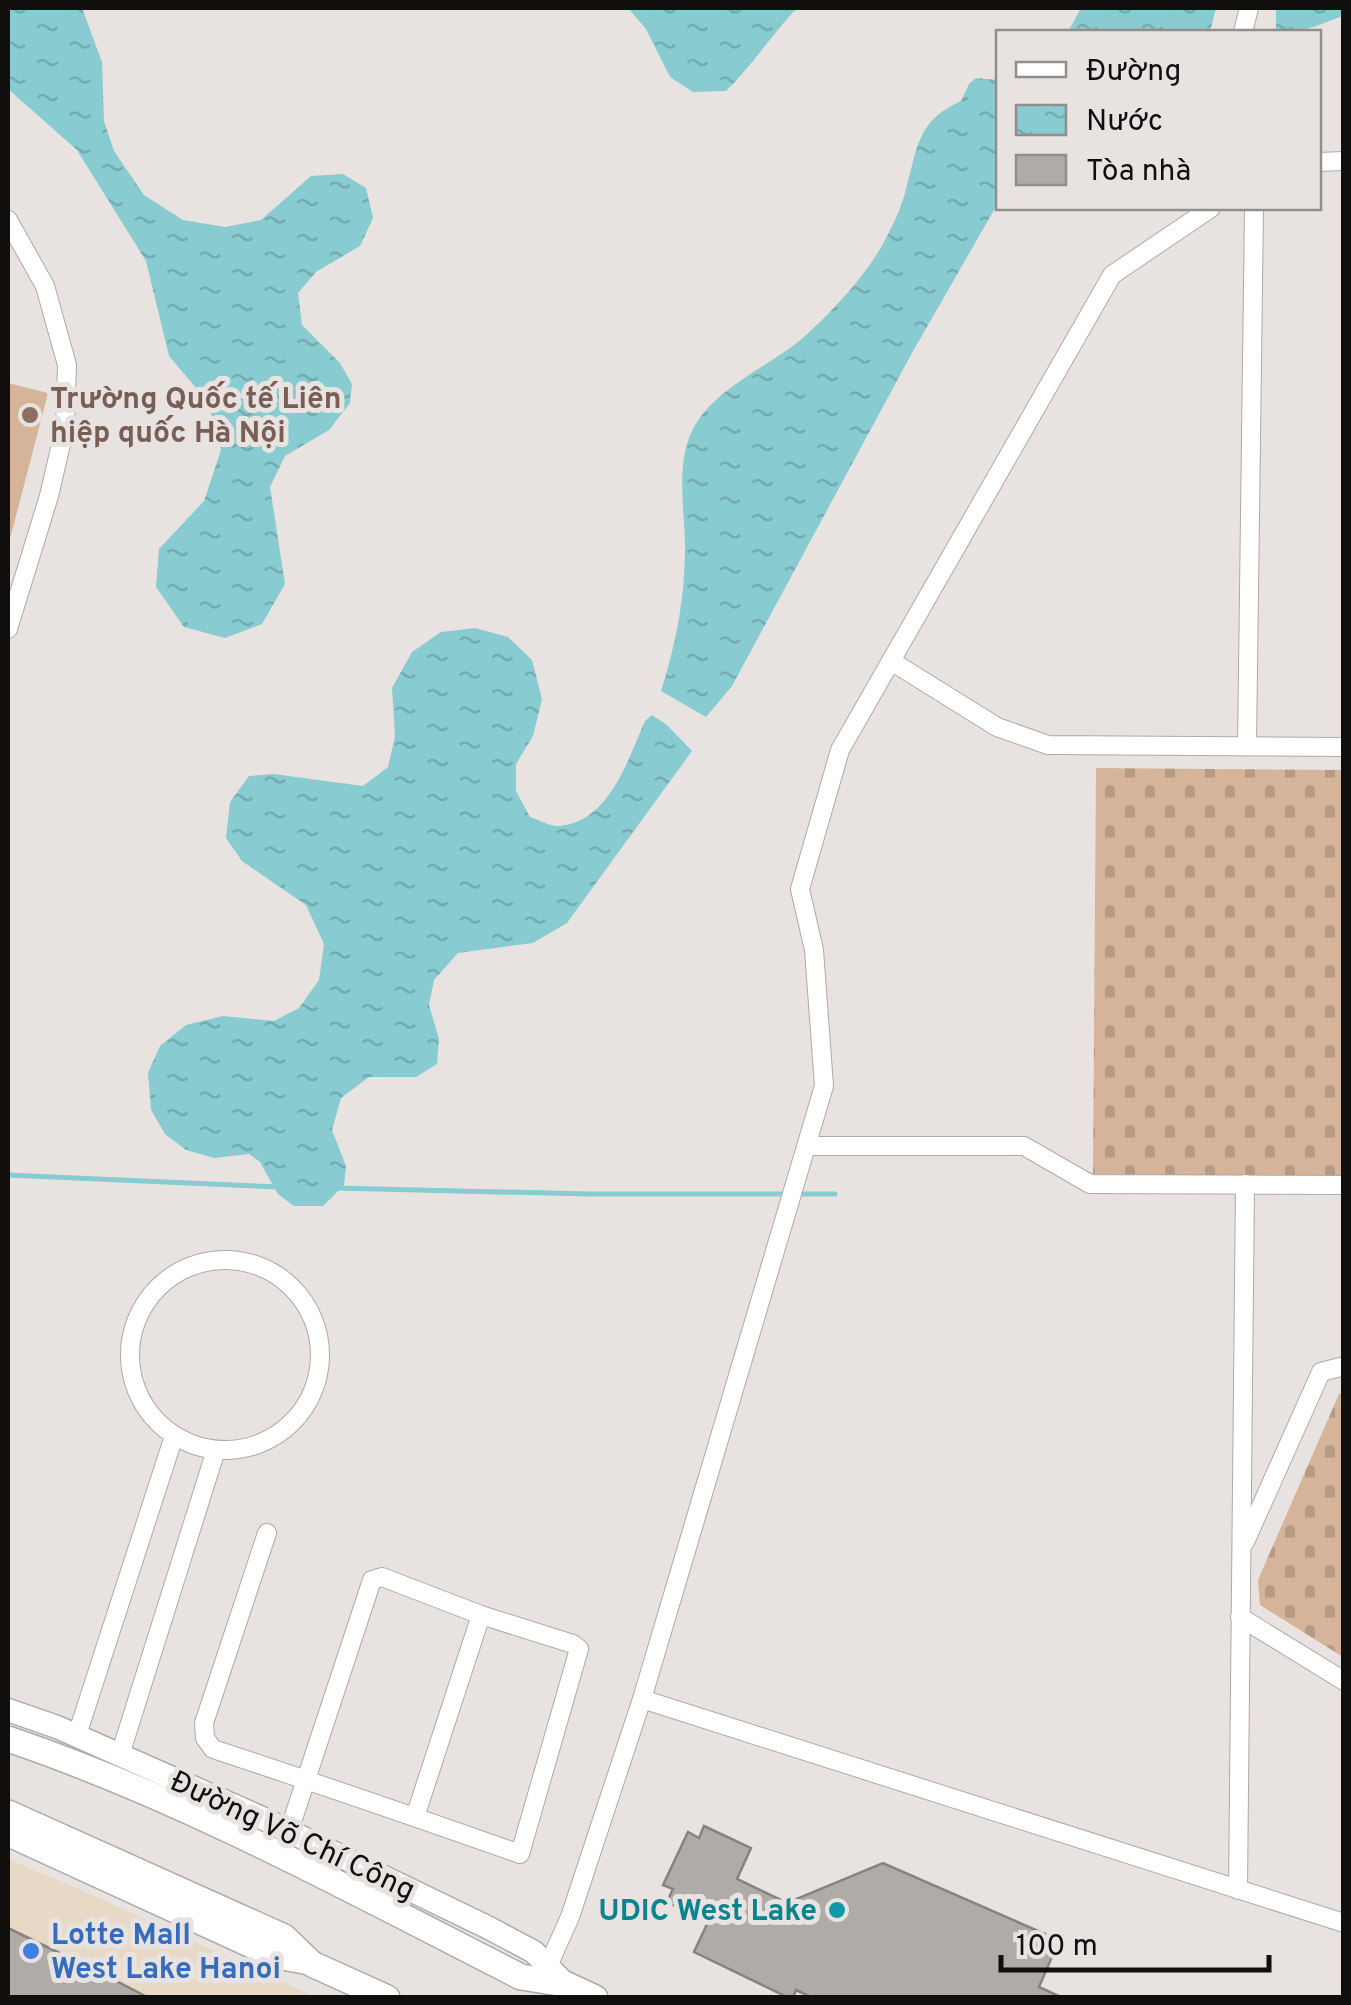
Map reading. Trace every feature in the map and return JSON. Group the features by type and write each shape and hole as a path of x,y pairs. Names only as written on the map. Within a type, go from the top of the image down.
{"highway":[{"name":"Đường Võ Chí Công","path":"8,1739 252,1841 521,1976 556,1975 595,1998"},
{"path":"8,1813 284,1938 312,1964 387,1998"}],"main road":[{"name":"Đường Võ Chí Công","path":"8,1710 76,1735 288,1831 489,1928 534,1952 556,1975"},
{"path":"8,1835 274,1957 312,1964"}],"street":[{"path":"556,1975 570,1917 642,1699 824,1086 814,950 800,889 840,750 1112,275 1204,210"},
{"path":"1247,746 1254,210"},
{"path":"8,220 45,286 67,365 65,428 50,496 8,628"},
{"path":"891,660 997,727 1048,744 1344,746"},
{"path":"806,1146 1024,1146 1090,1184 1344,1186"},
{"path":"1238,1890 1244,1184"},
{"path":"227,1259 259,1266 287,1282 308,1308 319,1339 319,1372 308,1403 287,1428 260,1445 228,1452 216,1450 195,1447 174,1436 147,1412 134,1384 129,1354 134,1324 159,1287 197,1264 227,1259"},
{"path":"1241,1550 1321,1372 1344,1366"},
{"path":"76,1735 174,1436"},
{"path":"120,1755 216,1450"},
{"path":"267,1533 204,1723 204,1738 213,1750 307,1780 520,1854 579,1649 382,1577 372,1580 307,1780 288,1831"},
{"path":"415,1817 481,1615"},
{"path":"1240,1617 1344,1681"},
{"path":"642,1699 1344,1924"}],"shaded area":[{"path":"8,1859 88,1893 316,1997 8,1997"}],"green space":[{"path":"8,383 48,393 10,539 8,539"},
{"path":"1096,768 1343,770 1343,1179 1093,1174"},
{"path":"1344,1392 1343,1657 1260,1605 1258,1580 1339,1394"}],"water":[{"path":"8,8 82,8 102,62 104,121 114,151 144,195 183,220 225,227 261,220 311,176 343,174 366,188 373,218 360,246 316,272 298,293 302,325 340,363 352,384 350,403 329,430 285,456 270,487 285,584 262,624 225,638 184,627 156,587 159,549 204,501 221,450 208,402 169,356 146,261 77,150 8,89"},
{"path":"628,8 797,8 726,91 693,92 670,77 646,29"},
{"path":"1081,8 1216,8 1210,30 1069,30"},
{"path":"1276,8 1343,8 1343,16 1310,28 1276,30"},
{"path":"976,78 996,80 996,206 732,686 706,717 661,691 683,585 682,481 688,441 708,408 805,336 859,279 896,218 926,128 961,101"},
{"path":"475,628 508,637 532,660 542,699 533,736 516,764 516,791 530,817 560,826 592,813 615,786 645,721 652,715 692,751 567,923 533,943 458,953 434,980 429,1005 439,1039 437,1064 416,1077 369,1077 341,1098 332,1130 346,1166 344,1185 323,1206 294,1206 278,1194 260,1162 249,1154 214,1158 186,1150 165,1134 151,1110 148,1073 160,1046 186,1025 223,1016 274,1021 299,1008 319,980 324,944 306,905 242,861 226,838 230,802 249,776 274,774 363,786 388,767 395,736 392,688 412,652 441,632"}],"building":[{"name":"UDIC West Lake","path":"704,1826 751,1848 737,1879 787,1903 883,1863 1045,1934 1041,1944 1055,1950 1039,1987 1063,1998 813,1998 796,1990 793,1998 789,1998 694,1952 708,1922 667,1902 673,1889 663,1885 688,1832 699,1838"},
{"name":"Lotte Mall West Lake Hanoi","path":"8,1928 101,1973 149,1998 8,1998"}],"waterway":[{"path":"8,1175 279,1187"},
{"path":"335,1188 835,1194"}],"place":[{"name":"Trường Quốc tế Liên hiệp quốc Hà Nội","path":"30,415"},
{"name":"UDIC West Lake","path":"837,1910"},
{"name":"Lotte Mall West Lake Hanoi","path":"31,1951"}]}
